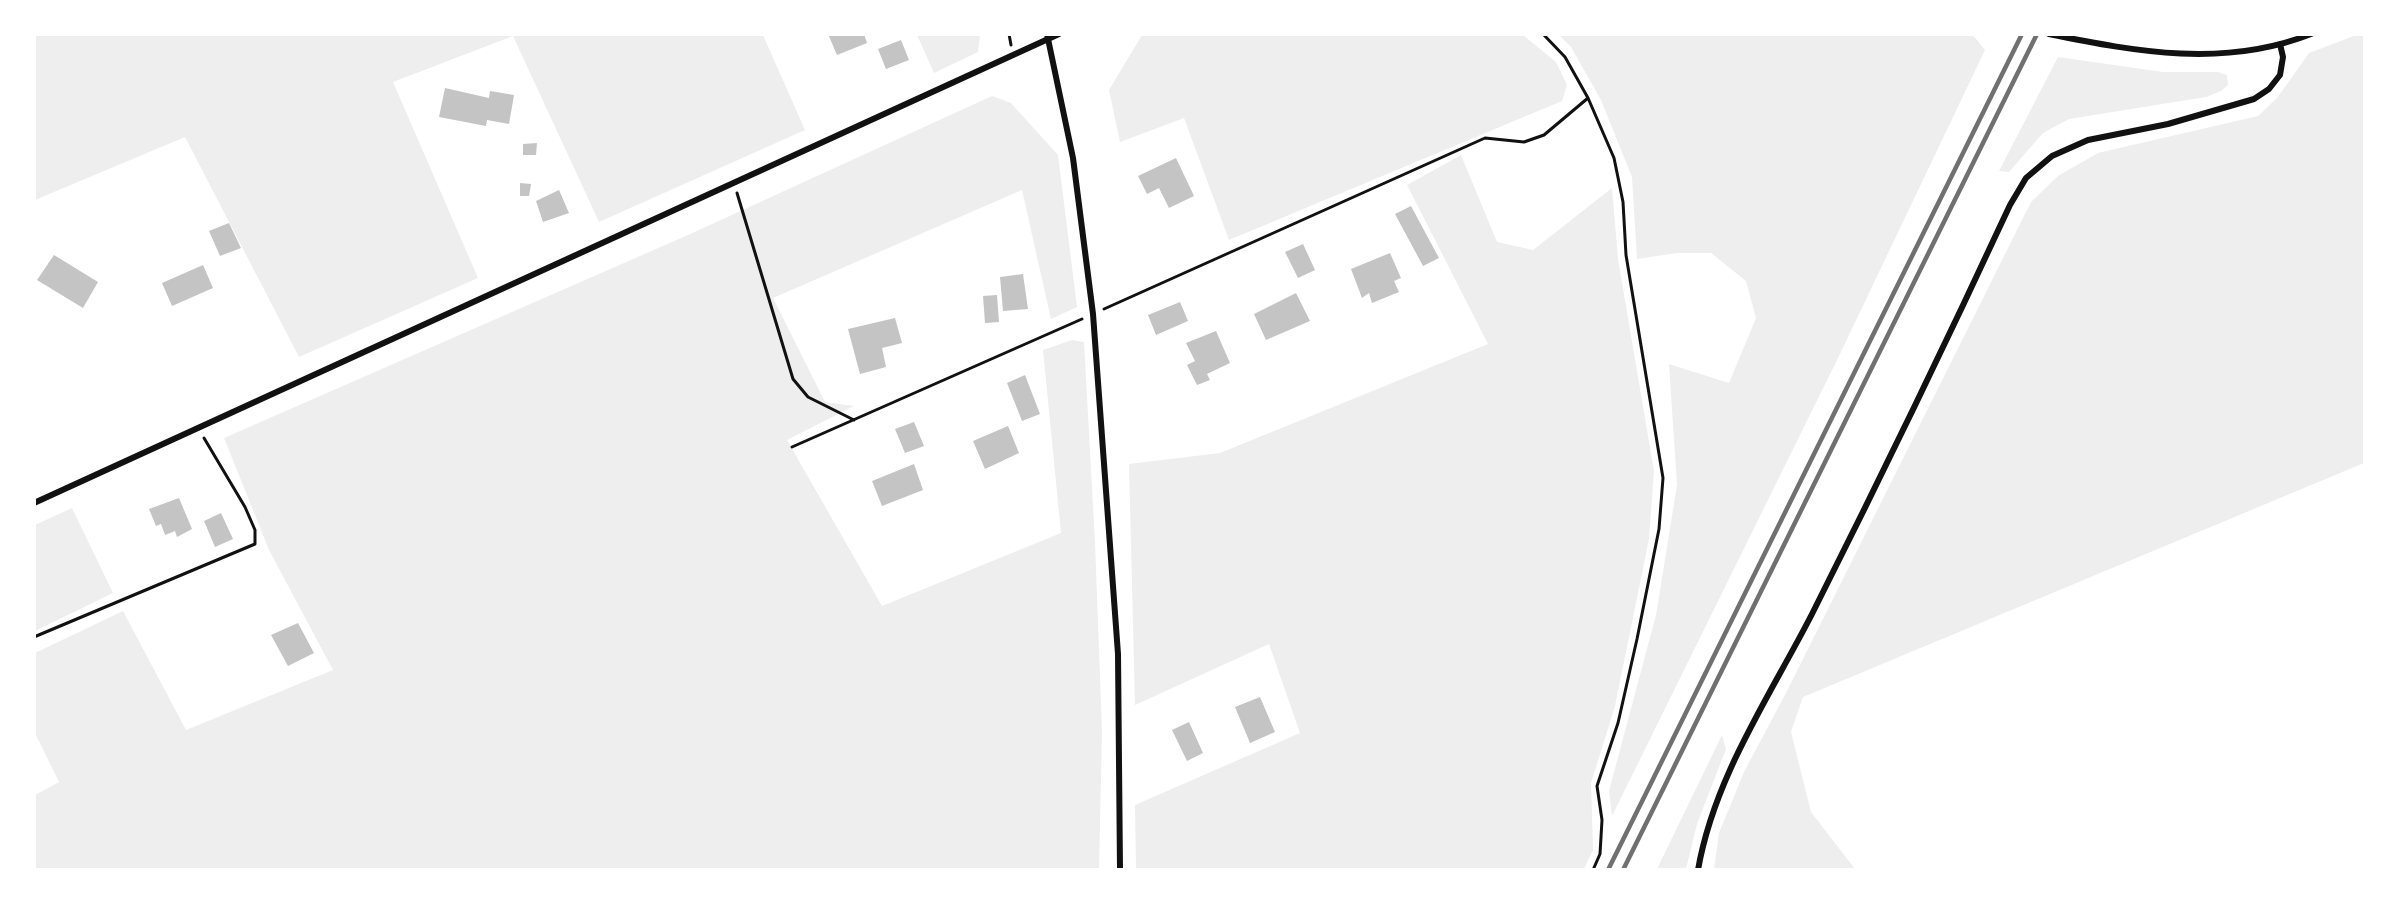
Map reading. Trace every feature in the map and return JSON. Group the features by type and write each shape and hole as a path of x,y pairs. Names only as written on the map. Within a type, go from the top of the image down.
{"street":[{"path":"34,503 1048,37 1059,34"},
{"path":"2049,34 2160,54 2234,52 2280,44 2311,34"},
{"path":"1048,37 1074,158 1093,314 1118,654 1120,870"},
{"path":"1698,870 1701,849 1714,810 1740,748 1787,664 1909,420 2010,206 2026,178 2052,156 2088,140 2168,124 2254,99 2269,89 2280,75 2283,57 2280,44"}],"path":[{"path":"1543,34 1565,57 1588,98 1614,158 1623,202 1626,255 1662,478 1659,529 1637,639 1618,723 1596,786 1602,820 1600,854 1593,870"},
{"path":"792,447 1485,138 1524,142 1544,135 1588,98"},
{"path":"734,183 793,379 808,397 854,420"},
{"path":"34,637 255,544 255,530 245,507 198,428"}],"shaded area":[{"path":"35,34 763,35 805,130 599,222 513,36 393,82 478,278 299,357 185,137 35,200"},
{"path":"2359,34 2364,35 2364,463 1803,697 1791,732 1811,812 1855,869 1714,869 1719,833 1744,772 1788,689 2031,202 2058,176 2098,153 2258,116 2277,98 2309,53"},
{"path":"917,35 980,35 978,52 934,73"},
{"path":"1142,35 1523,35 1556,62 1567,85 1562,101 1229,240 1184,118 1120,142 1109,90"},
{"path":"1559,35 1973,35 1985,50 1839,356 1612,816 1609,791 1656,615 1677,485 1669,364 1729,383 1756,318 1746,281 1711,253 1677,253 1637,259 1632,177 1601,100 1571,47"},
{"path":"2058,57 2163,72 2218,72 2227,75 2228,85 2221,91 2206,97 2069,119 2043,133 2009,172 1999,171"},
{"path":"992,96 1011,103 1058,155 1077,307 1051,319 1022,190 773,298 825,402 854,406 787,440 882,606 1061,533 1043,350 1072,340 1084,342 1102,731 1099,869 35,869 35,795 59,782 35,733 35,653 123,611 186,730 333,670 269,550 224,438 688,235"},
{"path":"1461,155 1497,242 1533,250 1612,188 1618,259 1654,471 1649,539 1615,706 1591,783 1593,850 1584,869 1136,869 1135,805 1300,733 1269,644 1135,705 1129,464 1220,453 1488,344 1407,185"},
{"path":"72,508 113,593 35,631 35,525"},
{"path":"1722,735 1726,749 1697,824 1686,869 1657,869"}],"building":[{"path":"828,34 864,34 867,43 837,55"},
{"path":"901,40 909,60 886,69 878,49"},
{"path":"445,88 489,98 490,91 514,95 509,124 487,120 486,126 439,117"},
{"path":"537,143 536,155 523,155 523,144"},
{"path":"1176,158 1194,196 1169,208 1159,188 1147,194 1138,176"},
{"path":"520,183 531,184 529,196 520,196"},
{"path":"559,190 569,213 543,222 536,201"},
{"path":"1411,206 1439,258 1423,266 1395,214"},
{"path":"229,223 241,248 220,256 209,231"},
{"path":"1303,244 1315,270 1298,278 1285,252"},
{"path":"1390,253 1401,278 1394,281 1399,292 1372,303 1369,293 1362,298 1351,269"},
{"path":"54,255 98,282 83,308 37,280"},
{"path":"203,265 213,288 172,306 162,283"},
{"path":"1023,274 1028,309 1003,311 1000,277"},
{"path":"1296,293 1310,321 1266,340 1254,314"},
{"path":"997,295 999,322 985,323 983,296"},
{"path":"1180,302 1188,321 1156,335 1148,315"},
{"path":"895,318 902,343 882,348 886,367 860,374 848,329"},
{"path":"1216,331 1230,363 1207,374 1210,380 1197,385 1187,365 1195,361 1186,343"},
{"path":"1025,375 1040,414 1022,421 1007,383"},
{"path":"914,422 924,446 905,453 895,429"},
{"path":"1008,426 1019,453 985,469 973,441"},
{"path":"914,464 923,490 882,506 872,481"},
{"path":"179,498 192,529 177,537 175,531 165,535 161,524 156,526 149,509"},
{"path":"221,513 233,539 215,547 204,521"},
{"path":"298,623 314,653 288,666 271,635"},
{"path":"1260,697 1275,732 1250,743 1235,707"},
{"path":"1189,722 1203,753 1187,761 1172,730"}],"railway":[{"path":"1608,870 2022,34"},
{"path":"1623,870 2037,34"}]}
